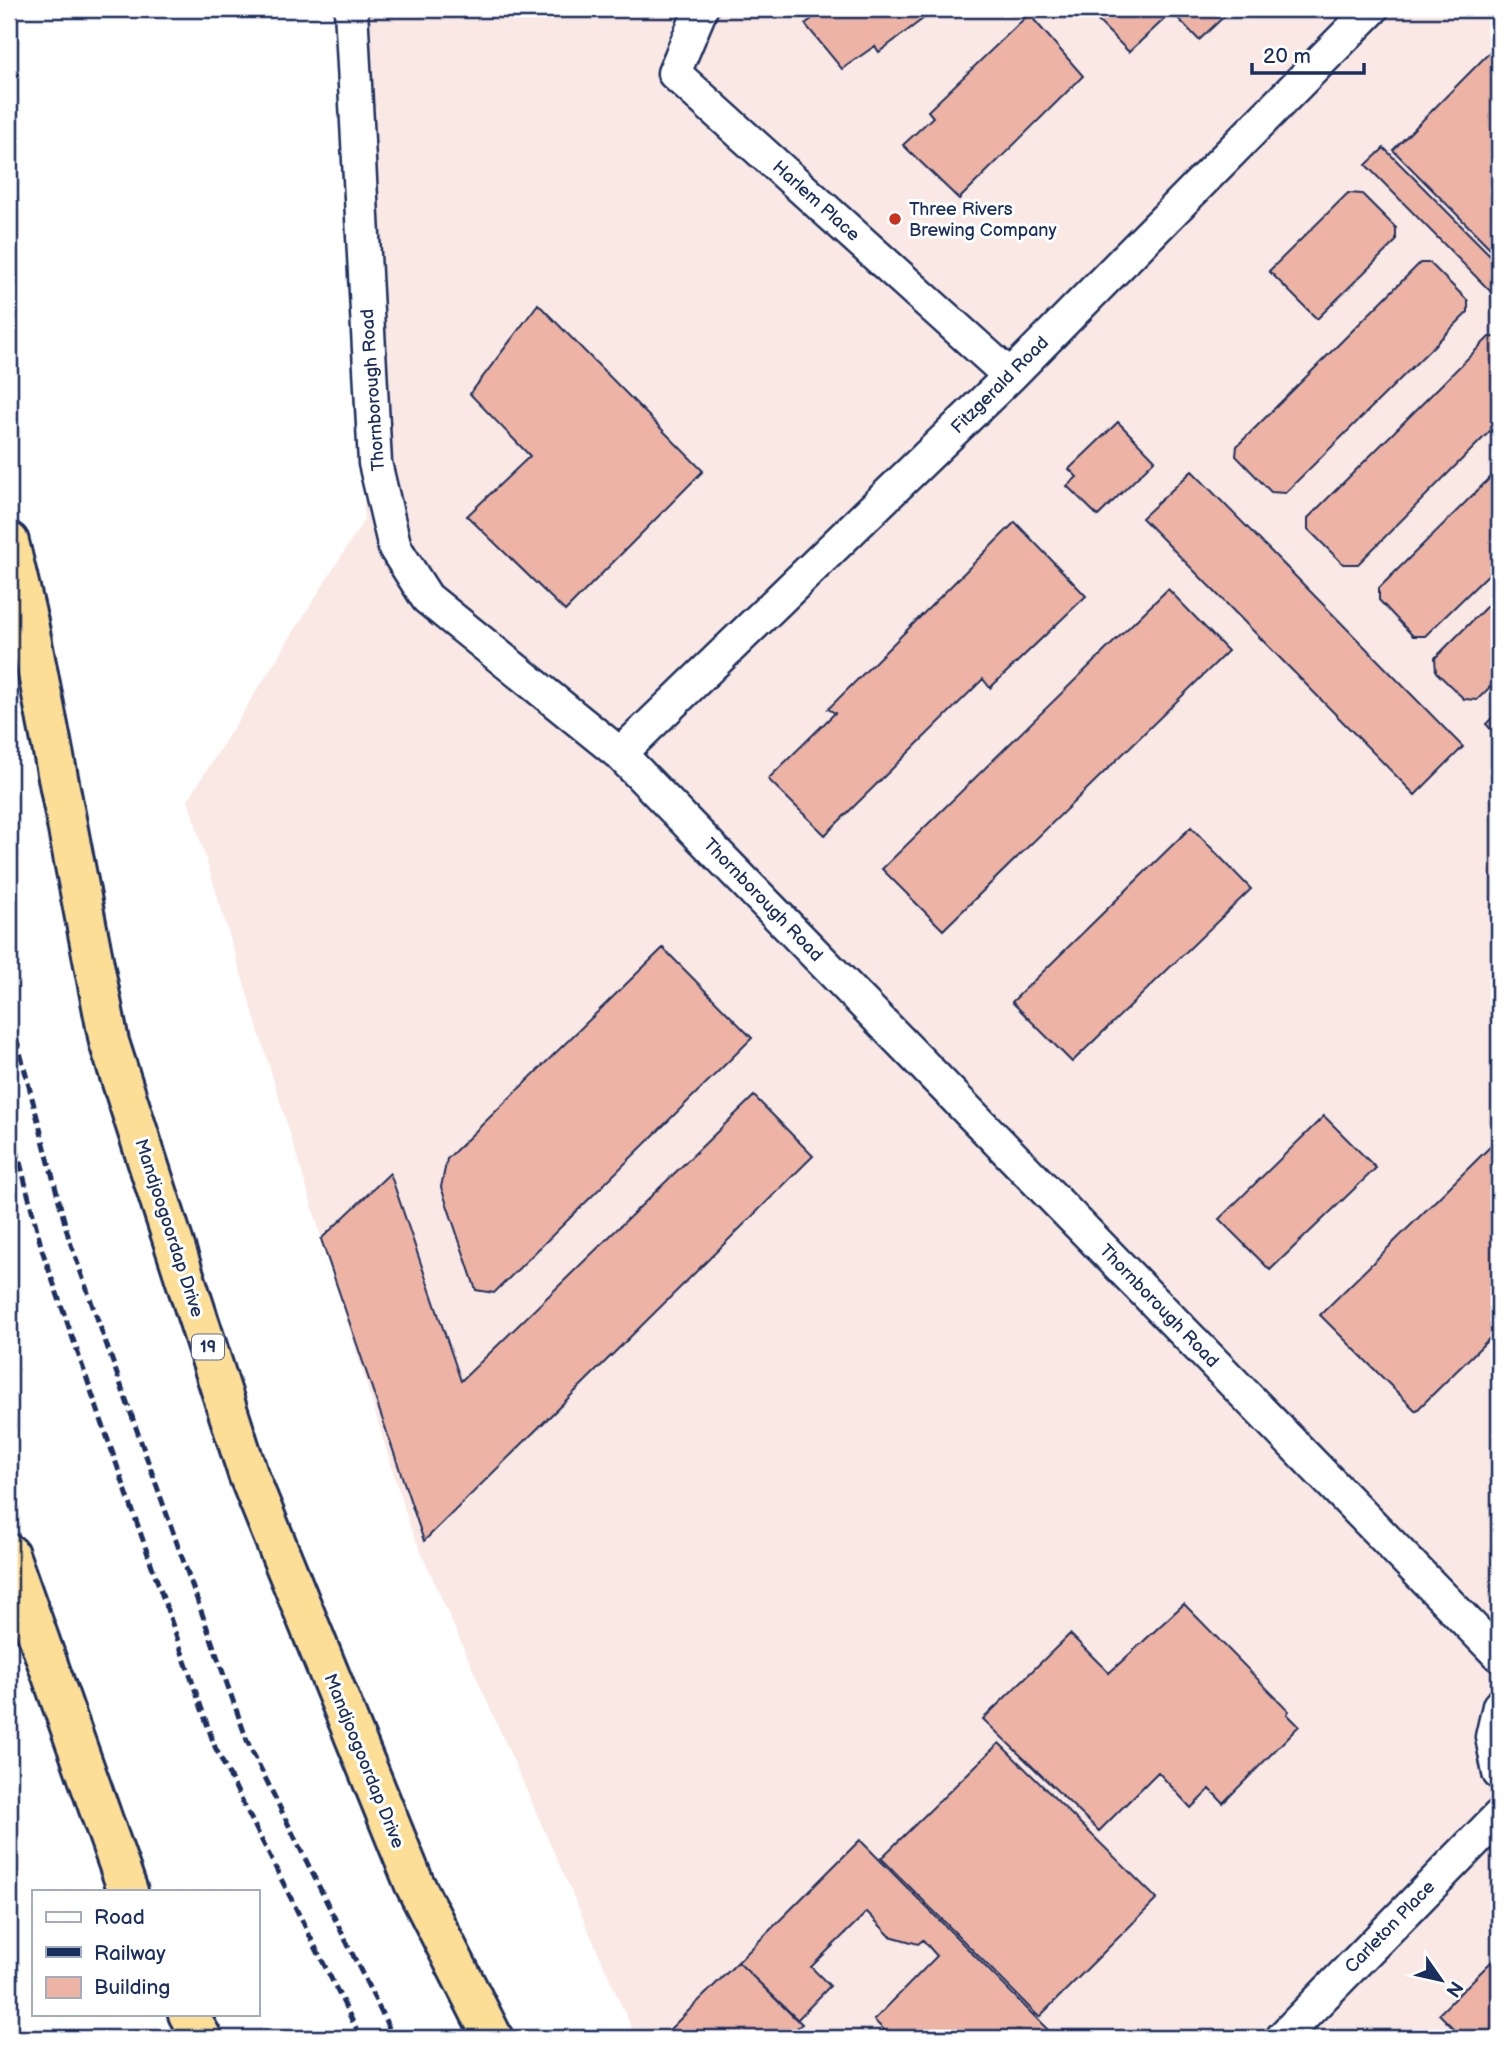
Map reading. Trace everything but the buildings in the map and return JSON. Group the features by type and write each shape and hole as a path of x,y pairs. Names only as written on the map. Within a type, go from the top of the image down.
{"highway":[{"name":"Mandjoogoordap Drive","path":"9,542 28,622 109,1042 248,1474 414,1883 493,2038"},
{"path":"9,1554 128,1890"},
{"path":"189,2016 202,2038"}],"street":[{"name":"Thornborough Road","path":"351,9 375,463 395,548 427,598 620,754 1499,1655"},
{"name":"Harlem Place","path":"701,9 674,73 1010,376"},
{"name":"Fitzgerald Road","path":"620,754 1010,376 1372,9"},
{"path":"1499,1706 1492,1737 1499,1773"},
{"name":"Carleton Place","path":"1282,2038 1499,1816"}],"shaded area":[{"path":"361,9 1499,9 1499,2038 636,2038 410,1527 188,800 364,520"}],"railway":[{"path":"9,1010 69,1239 248,1743 394,2038"},
{"path":"9,1118 42,1250 215,1747 361,2038"}],"place":[{"name":"Three Rivers Brewing Company","path":"895,219"}]}
